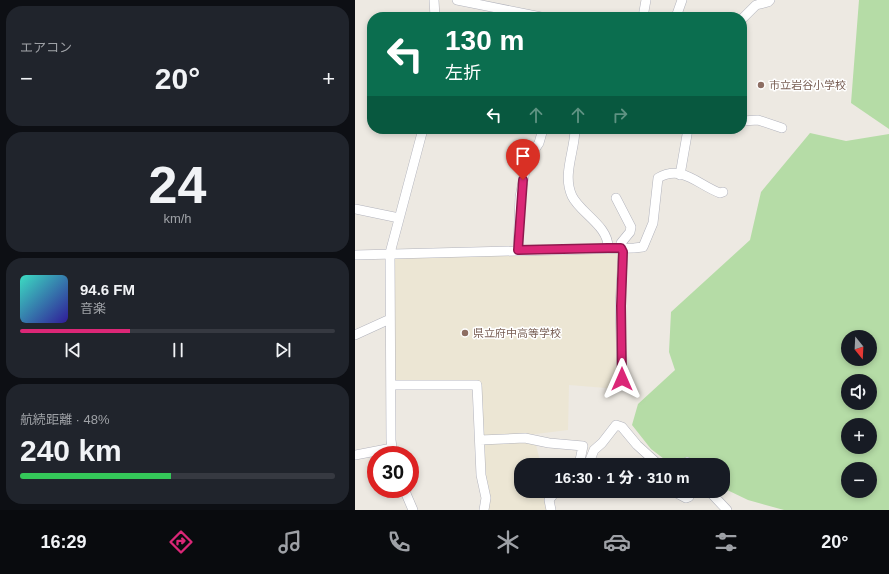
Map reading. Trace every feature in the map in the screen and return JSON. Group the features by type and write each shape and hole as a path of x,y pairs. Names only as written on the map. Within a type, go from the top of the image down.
{"street":[{"path":"434,0 435,12"},
{"path":"457,0 516,12"},
{"path":"644,12 646,0"},
{"path":"678,12 682,0"},
{"path":"747,14 756,5 770,0"},
{"path":"747,121 758,120 782,128"},
{"path":"392,446 390,253 422,134"},
{"path":"518,250 520,198 527,161 539,143 542,134"},
{"path":"575,134 568,172 572,196 604,233 608,248"},
{"path":"680,175 687,134"},
{"path":"355,255 621,248 643,246 653,223 658,178 664,174 687,174 710,189 720,193 723,192"},
{"path":"616,198 631,227 630,232 621,243 623,252 621,306 622,379"},
{"path":"355,209 399,218"},
{"path":"355,335 390,319"},
{"path":"391,386 477,385 481,475 486,498 484,510"},
{"path":"591,458 594,450 602,444 616,425 622,426 637,445 651,458"},
{"path":"480,440 525,438 549,443 583,446 594,450"},
{"path":"580,458 583,446"},
{"path":"355,455 367,454"},
{"path":"408,498 413,510"},
{"path":"551,498 549,500 551,510"},
{"path":"716,498 727,510"}],"shaded area":[{"path":"621,248 618,389 569,385 568,430 528,435 525,438 536,445 539,458 514,458 514,498 548,498 551,510 484,510 477,385 391,385 390,253"}],"green space":[{"path":"859,0 889,0 889,129 851,103"},
{"path":"810,133 846,141 889,134 889,510 784,510 748,500 730,491 730,458 663,458 651,449 632,425 638,404 675,370 669,352 671,312 750,240 761,192"}],"place":[{"name":"市立岩谷小学校","path":"761,85"},
{"name":"県立府中高等学校","path":"465,333"}],"route":[{"path":"523,180 520,198 518,250 621,248 623,252 621,306 622,379"}]}
